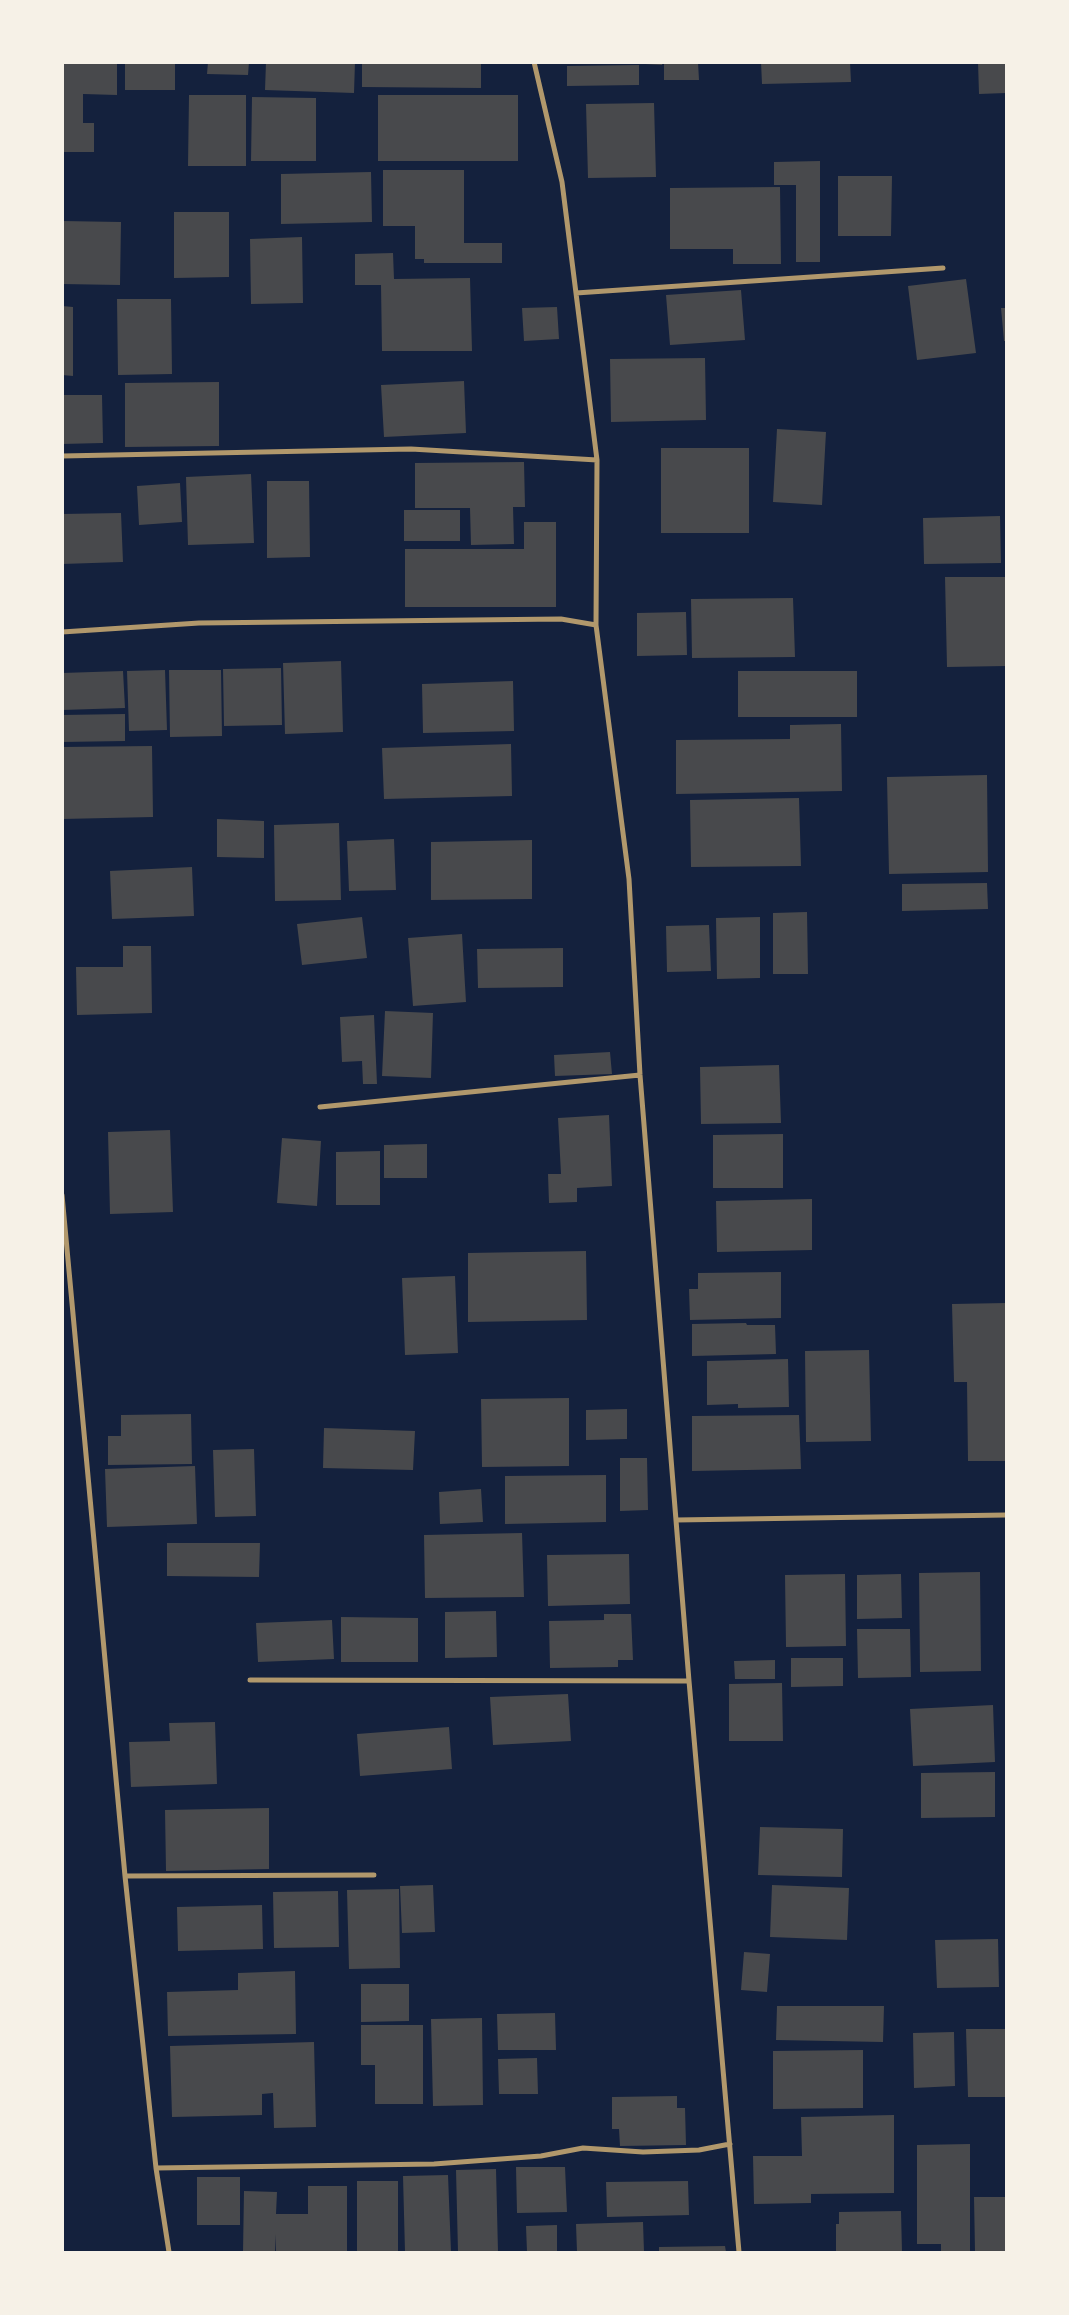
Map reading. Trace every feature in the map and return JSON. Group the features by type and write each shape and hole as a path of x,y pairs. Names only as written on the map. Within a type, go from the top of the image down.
{"street":[{"path":"534,62 562,182 597,460 596,625 630,879 640,1074 689,1681 739,2252"},
{"path":"576,293 943,268"},
{"path":"62,456 412,448 597,460"},
{"path":"62,632 199,623 561,620 596,625"},
{"path":"320,1107 640,1074"},
{"path":"62,1195 126,1876 156,2168 169,2252"},
{"path":"676,1520 1006,1515"},
{"path":"250,1680 689,1681"},
{"path":"126,1876 374,1875"},
{"path":"156,2168 434,2164 541,2156 583,2148 643,2152 699,2150 730,2144"}],"building":[{"path":"62,62 117,62 117,95 83,94 83,123 94,123 94,152 62,152"},
{"path":"125,62 175,62 175,90 125,90"},
{"path":"208,62 249,62 248,75 207,74"},
{"path":"266,62 355,62 354,93 265,90"},
{"path":"362,62 481,62 481,88 362,87"},
{"path":"645,62 663,62 662,65 645,64"},
{"path":"664,62 698,62 699,80 664,80"},
{"path":"761,62 850,62 851,82 762,84"},
{"path":"978,62 1006,62 1006,93 979,94"},
{"path":"639,65 639,85 567,86 567,66"},
{"path":"189,95 246,95 246,166 188,166"},
{"path":"378,95 518,95 518,161 378,161"},
{"path":"252,97 316,98 316,161 251,161"},
{"path":"654,103 656,177 588,178 586,104"},
{"path":"820,161 820,262 796,262 796,185 774,185 774,162"},
{"path":"383,170 464,170 464,243 502,243 502,263 424,263 424,259 415,259 415,226 383,226"},
{"path":"371,172 372,222 281,224 281,174"},
{"path":"838,176 892,176 891,236 838,236"},
{"path":"780,187 781,264 733,264 733,249 670,249 670,188"},
{"path":"174,212 229,212 229,277 174,278"},
{"path":"62,221 121,222 120,285 62,284"},
{"path":"302,237 303,303 251,304 250,239"},
{"path":"393,253 394,279 470,278 472,351 382,351 381,285 355,285 355,254"},
{"path":"966,279 976,353 917,360 908,286"},
{"path":"741,290 745,340 670,345 666,295"},
{"path":"117,299 171,299 172,374 118,375"},
{"path":"62,306 73,307 73,376 62,375"},
{"path":"557,307 559,339 524,341 522,308"},
{"path":"1001,308 1006,308 1006,341 1004,341"},
{"path":"705,358 706,420 611,422 610,359"},
{"path":"464,381 466,433 384,437 381,385"},
{"path":"219,382 219,446 125,447 125,383"},
{"path":"62,395 102,395 103,443 62,444"},
{"path":"777,429 826,432 822,505 773,502"},
{"path":"661,448 749,448 749,533 661,533"},
{"path":"524,462 525,507 513,507 514,544 471,545 470,508 415,508 415,463"},
{"path":"251,474 254,543 188,545 186,477"},
{"path":"267,481 309,481 310,557 267,558"},
{"path":"180,483 182,522 139,525 137,486"},
{"path":"404,510 460,510 460,541 404,541"},
{"path":"121,513 123,562 62,564 62,514"},
{"path":"1000,516 1001,563 924,564 923,518"},
{"path":"524,522 556,522 556,607 405,607 405,549 524,549"},
{"path":"945,577 1006,577 1006,666 947,667"},
{"path":"793,598 795,657 692,658 691,599"},
{"path":"686,612 687,655 637,656 637,613"},
{"path":"341,661 343,732 285,734 283,663"},
{"path":"281,668 282,725 224,726 223,669"},
{"path":"165,670 167,730 129,731 127,671"},
{"path":"169,670 221,670 222,736 170,737"},
{"path":"123,671 125,708 62,710 62,673"},
{"path":"738,671 857,671 857,717 738,717"},
{"path":"513,681 514,731 423,733 422,684"},
{"path":"125,714 125,741 62,742 62,715"},
{"path":"841,724 842,791 676,794 676,740 790,739 790,725"},
{"path":"511,744 512,796 384,799 382,748"},
{"path":"152,746 153,817 62,819 62,747"},
{"path":"987,775 988,872 889,874 887,777"},
{"path":"799,798 801,866 691,867 690,800"},
{"path":"217,819 264,821 264,858 217,857"},
{"path":"339,823 341,900 275,901 274,825"},
{"path":"394,839 396,890 349,891 347,841"},
{"path":"532,840 532,899 431,900 431,842"},
{"path":"192,867 194,916 112,919 110,871"},
{"path":"987,883 988,909 902,911 902,884"},
{"path":"807,912 808,974 773,974 773,913"},
{"path":"362,917 367,958 302,965 297,924"},
{"path":"760,917 760,978 717,979 716,918"},
{"path":"709,925 711,971 667,972 666,926"},
{"path":"462,934 466,1002 413,1006 408,938"},
{"path":"123,946 151,946 152,1013 77,1015 76,967 123,967"},
{"path":"563,948 563,987 478,988 477,949"},
{"path":"385,1011 433,1013 431,1078 382,1076"},
{"path":"374,1015 377,1084 363,1084 362,1061 342,1062 340,1017"},
{"path":"610,1052 612,1074 555,1076 554,1055"},
{"path":"779,1065 781,1123 701,1124 700,1067"},
{"path":"609,1115 612,1186 577,1188 577,1202 549,1203 548,1174 561,1174 558,1118"},
{"path":"170,1130 173,1212 110,1214 108,1132"},
{"path":"783,1134 783,1188 713,1188 713,1135"},
{"path":"282,1138 321,1141 317,1206 277,1203"},
{"path":"427,1144 427,1178 384,1178 384,1145"},
{"path":"380,1151 380,1205 336,1205 336,1152"},
{"path":"812,1199 812,1250 717,1252 716,1201"},
{"path":"586,1251 587,1320 468,1322 468,1253"},
{"path":"781,1272 781,1318 690,1320 689,1289 698,1289 698,1273"},
{"path":"455,1276 458,1353 405,1355 402,1278"},
{"path":"1006,1303 1006,1461 968,1461 967,1382 954,1382 952,1304"},
{"path":"746,1323 747,1325 775,1325 776,1354 692,1356 692,1324"},
{"path":"869,1350 871,1441 806,1442 805,1351"},
{"path":"788,1359 789,1407 738,1408 738,1404 707,1405 707,1361"},
{"path":"569,1398 569,1466 482,1467 481,1399"},
{"path":"627,1409 627,1439 586,1440 586,1410"},
{"path":"191,1414 192,1464 108,1465 108,1436 121,1436 121,1415"},
{"path":"799,1415 801,1469 692,1471 692,1416"},
{"path":"324,1428 415,1431 413,1470 323,1468"},
{"path":"254,1449 256,1516 215,1517 213,1450"},
{"path":"620,1458 647,1458 648,1510 620,1511"},
{"path":"195,1466 197,1524 107,1527 105,1469"},
{"path":"606,1475 606,1522 505,1524 505,1476"},
{"path":"481,1489 483,1522 440,1524 439,1492"},
{"path":"522,1533 524,1597 425,1598 424,1535"},
{"path":"167,1543 260,1543 259,1577 167,1576"},
{"path":"629,1554 630,1604 548,1606 547,1555"},
{"path":"980,1572 981,1671 920,1672 919,1573"},
{"path":"845,1574 846,1646 786,1647 785,1575"},
{"path":"901,1574 902,1618 857,1619 857,1575"},
{"path":"496,1611 497,1657 445,1658 445,1612"},
{"path":"604,1614 631,1614 633,1660 618,1660 618,1667 550,1668 549,1621 604,1620"},
{"path":"341,1617 418,1618 418,1662 341,1662"},
{"path":"332,1620 334,1659 258,1662 256,1623"},
{"path":"857,1629 910,1629 911,1677 858,1678"},
{"path":"791,1658 843,1658 843,1686 791,1687"},
{"path":"775,1660 775,1679 735,1679 734,1661"},
{"path":"782,1683 783,1741 729,1741 729,1684"},
{"path":"568,1694 571,1741 493,1745 490,1697"},
{"path":"993,1705 995,1762 913,1766 910,1709"},
{"path":"215,1722 217,1784 131,1787 129,1742 170,1741 169,1723"},
{"path":"449,1727 452,1769 360,1776 357,1734"},
{"path":"995,1772 995,1817 921,1818 921,1773"},
{"path":"269,1808 269,1869 166,1871 165,1810"},
{"path":"760,1827 843,1829 842,1877 758,1875"},
{"path":"433,1885 435,1932 402,1933 400,1886"},
{"path":"772,1885 849,1888 847,1940 770,1937"},
{"path":"399,1889 400,1968 349,1969 347,1890"},
{"path":"338,1891 339,1947 274,1948 273,1892"},
{"path":"262,1905 263,1949 178,1951 177,1907"},
{"path":"998,1939 999,1987 937,1988 935,1940"},
{"path":"744,1952 770,1954 767,1992 741,1990"},
{"path":"295,1971 296,2034 168,2036 167,1992 238,1990 238,1973"},
{"path":"361,1984 409,1984 409,2021 361,2022"},
{"path":"777,2006 884,2006 883,2042 776,2040"},
{"path":"555,2013 556,2050 498,2050 497,2014"},
{"path":"482,2018 483,2105 433,2106 431,2019"},
{"path":"361,2025 423,2025 423,2104 375,2104 375,2065 361,2065"},
{"path":"966,2029 1006,2029 1006,2097 968,2097"},
{"path":"954,2032 955,2086 914,2088 913,2033"},
{"path":"314,2042 316,2127 274,2128 273,2093 262,2094 262,2115 172,2117 170,2046"},
{"path":"863,2050 863,2108 773,2109 773,2051"},
{"path":"537,2058 538,2094 499,2094 498,2059"},
{"path":"677,2096 677,2108 685,2108 686,2145 620,2146 619,2129 612,2129 612,2097"},
{"path":"894,2115 894,2193 811,2194 811,2203 754,2204 753,2156 802,2156 801,2117"},
{"path":"970,2144 970,2252 941,2252 941,2244 917,2244 917,2145"},
{"path":"516,2167 565,2167 567,2212 517,2213"},
{"path":"496,2169 498,2252 458,2252 456,2170"},
{"path":"448,2175 451,2252 405,2252 403,2176"},
{"path":"197,2177 240,2177 240,2225 197,2225"},
{"path":"357,2181 398,2181 398,2252 357,2252"},
{"path":"688,2181 689,2215 607,2217 606,2182"},
{"path":"308,2186 347,2186 347,2252 276,2252 275,2234 275,2252 243,2252 244,2191 277,2192 276,2214 308,2214"},
{"path":"974,2197 1006,2197 1006,2252 975,2252"},
{"path":"901,2211 902,2252 836,2252 836,2224 839,2224 839,2212"},
{"path":"643,2222 644,2252 577,2252 576,2224"},
{"path":"557,2225 557,2252 527,2252 526,2226"},
{"path":"725,2246 726,2252 659,2252 659,2247"}]}
